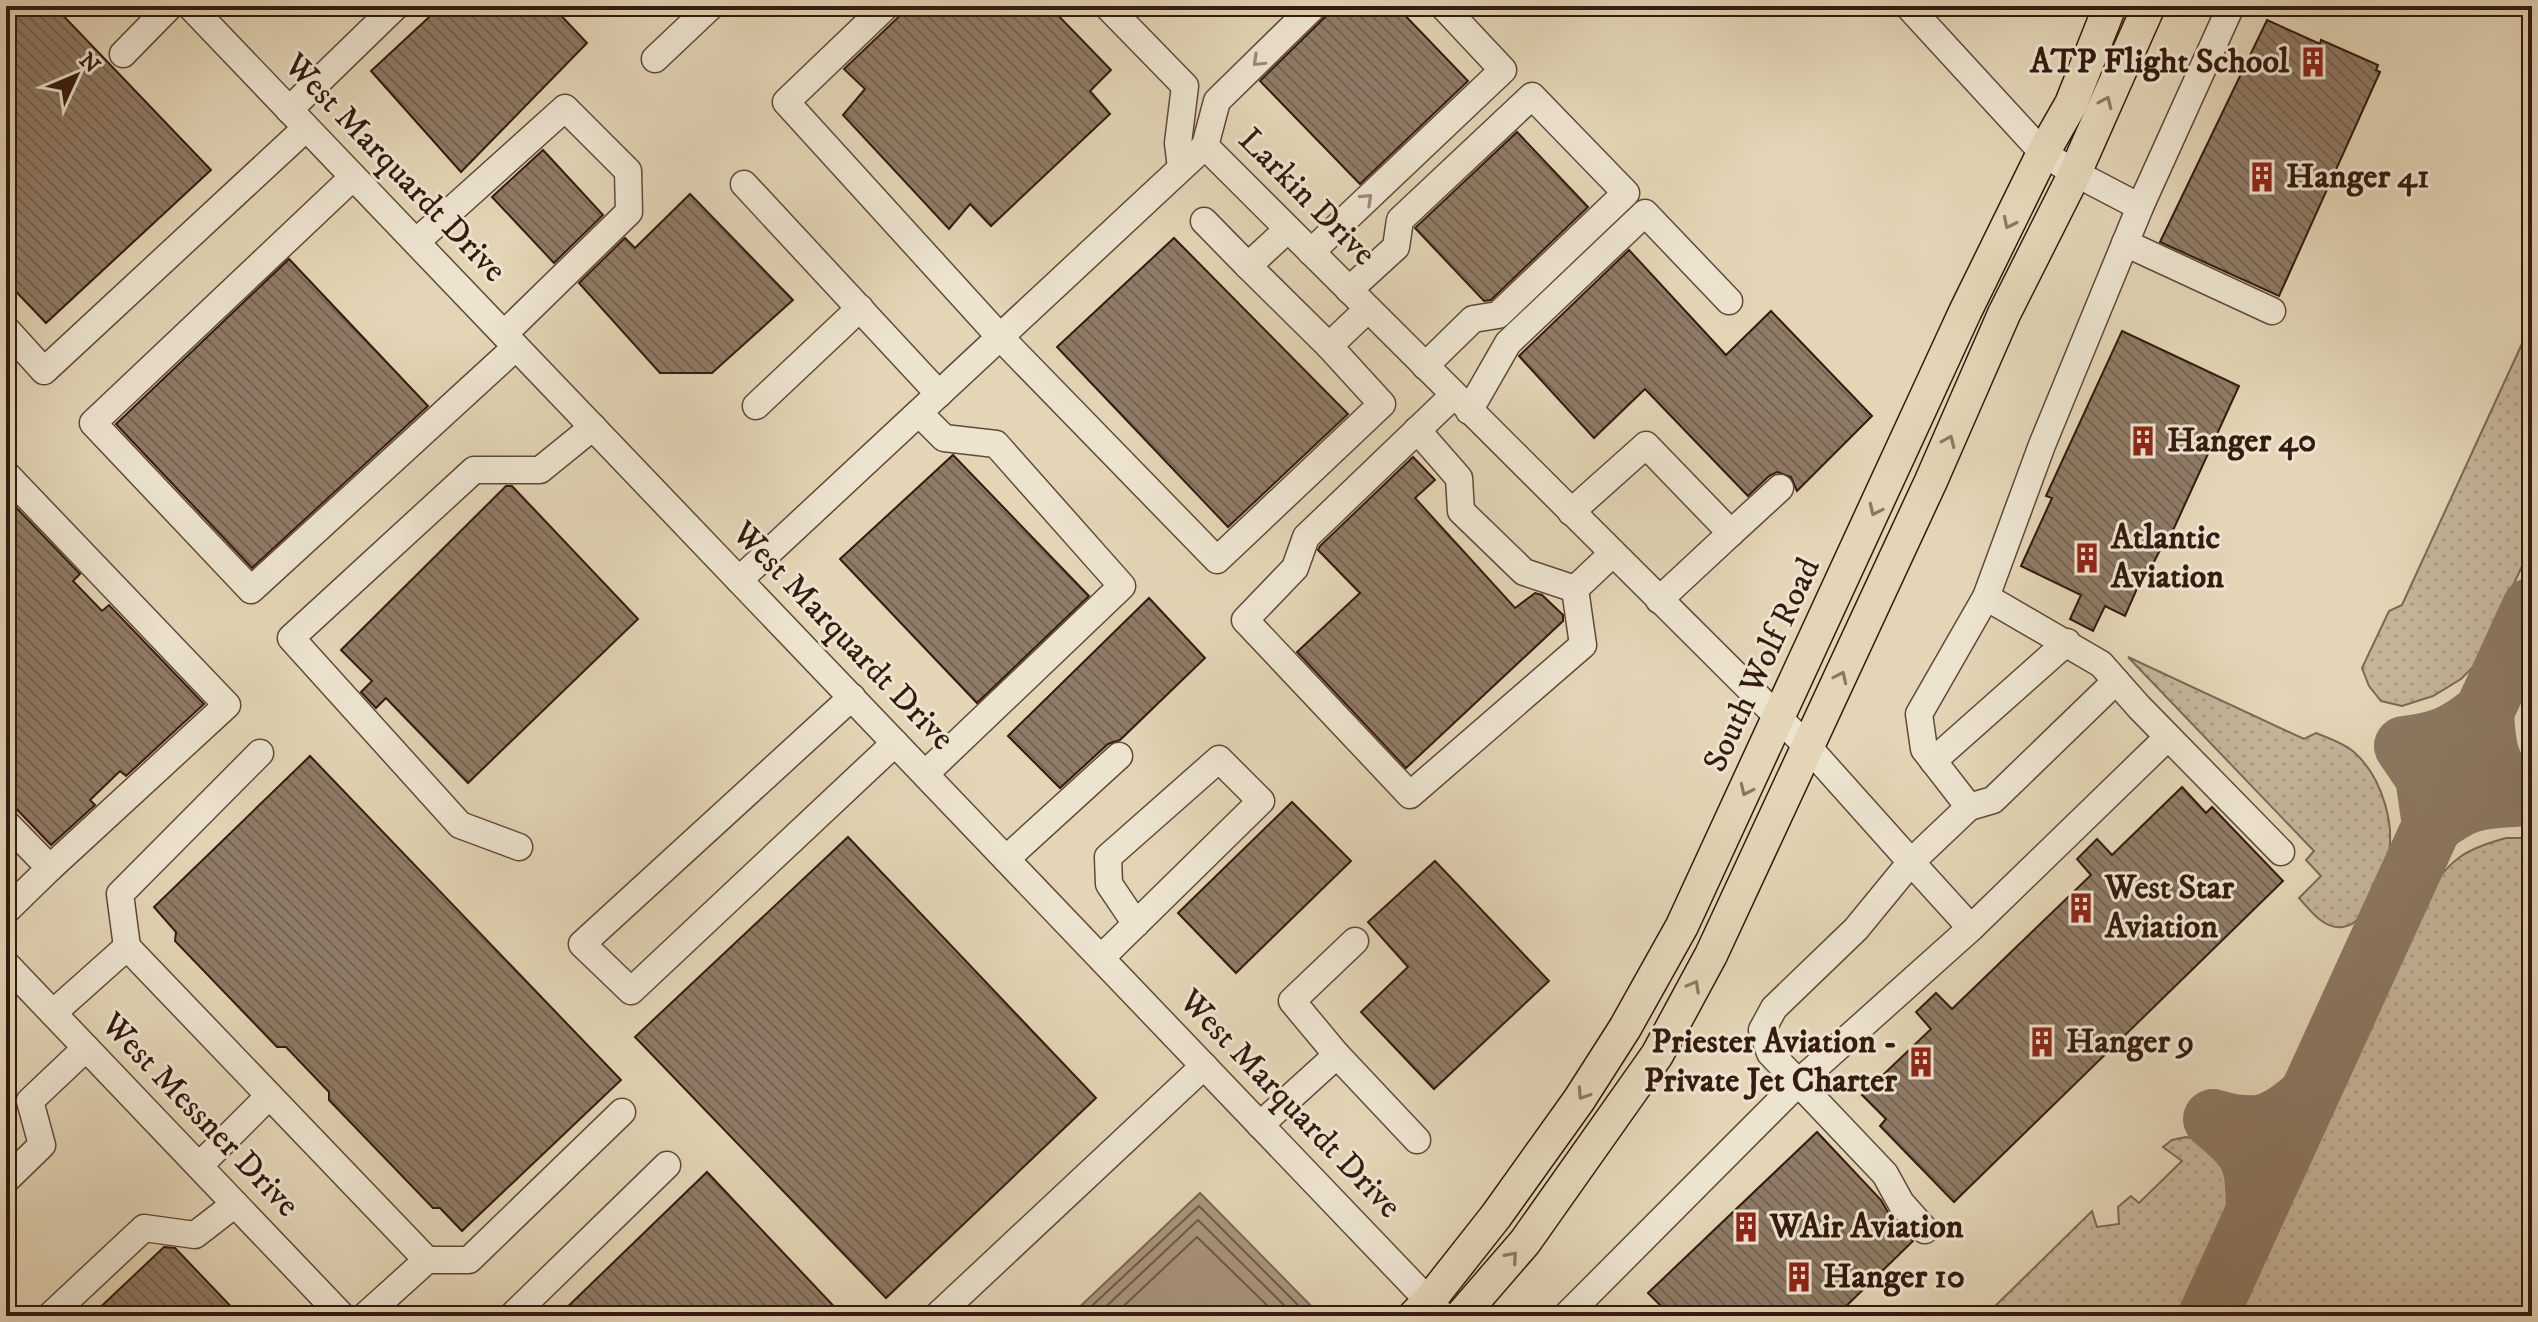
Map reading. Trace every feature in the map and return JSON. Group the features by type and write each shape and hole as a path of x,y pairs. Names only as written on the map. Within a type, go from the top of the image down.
{"main road":[{"name":"South Wolf Road","path":"1429,1311 1579,1100 1625,1028 1682,926 1965,312 2043,153 2071,104 2110,6"},
{"path":"1461,1316 1525,1242 1657,1055 1711,955 1809,748 2004,314 2075,173 2149,6"}],"street":[{"path":"123,54 170,6"},
{"path":"6,329 44,371 298,119 396,6"},
{"path":"655,59 711,6"},
{"path":"886,6 786,102 1000,337 1217,560 1382,404 1329,346 1204,221"},
{"path":"1107,6 1185,86 1178,143 1181,168"},
{"path":"1205,146 1217,101 1314,6"},
{"path":"1311,252 1503,70 1443,6"},
{"path":"1908,6 2043,153 2140,207"},
{"path":"1969,807 1924,749 1919,714 1986,597 2042,445 2125,243 2231,6"},
{"name":"West Marquardt Drive","path":"202,10 298,119 1260,1125 1429,1311"},
{"path":"1349,290 1396,247 1400,220 1532,96 1626,193 1498,315 1473,319 1425,366"},
{"path":"353,177 93,423 251,590 510,340 629,212 628,171 565,108 416,242"},
{"name":"Larkin Drive","path":"739,580 1205,146 1809,748 1971,928"},
{"path":"744,184 939,394"},
{"path":"1575,589 1583,645 1410,795 1245,620 1295,568 1306,537 1417,430 1462,403 1508,343 1645,213 1729,301"},
{"path":"1248,266 1288,229"},
{"path":"2125,243 2272,311"},
{"path":"756,406 860,308"},
{"path":"1329,346 1368,309"},
{"path":"919,413 944,438 996,444 1122,586 925,774"},
{"path":"519,847 460,825 291,638 474,470 540,470 593,427"},
{"path":"1417,430 1459,478 1461,511 1524,572 1575,589"},
{"path":"1571,512 1646,445 1731,533"},
{"path":"6,474 227,705 6,911"},
{"path":"1659,600 1780,488"},
{"path":"1575,589 1612,554"},
{"path":"1986,597 2101,664 2281,852"},
{"path":"1933,761 2067,642"},
{"path":"1925,1230 1901,1203 1885,1174 1770,1053 1762,1030 1774,1008 1856,929 1911,862 1969,807 1993,800 2116,681"},
{"path":"852,697 582,944 631,991 895,743"},
{"path":"1566,1316 1799,1082 1971,928 2168,737"},
{"path":"260,753 120,894 127,947 427,1260"},
{"path":"1006,859 1119,756"},
{"path":"1101,958 1136,924 1261,801 1219,759 1108,857 1109,884 1136,924"},
{"path":"6,823 50,868"},
{"path":"1355,941 1292,1001 1337,1055 1417,1140"},
{"path":"53,1013 127,947"},
{"name":"West Messner Drive","path":"6,964 342,1316"},
{"path":"6,1180 42,1145 30,1101 86,1048"},
{"path":"1260,1125 1337,1055"},
{"path":"937,1316 1204,1066"},
{"path":"199,1166 269,1096"},
{"path":"365,1316 427,1260 469,1260 622,1112"},
{"path":"512,1316 667,1165"},
{"path":"50,1316 144,1228 195,1235 235,1204"}],"shaded area":[{"path":"2532,322 2532,544 2479,661 2461,679 2433,696 2402,706 2381,701 2369,686 2362,668 2389,611 2402,605"},
{"path":"2128,657 2304,739 2316,733 2336,741 2364,763 2380,789 2390,835 2386,865 2357,920 2349,926 2330,925 2318,918 2299,898 2321,876 2306,860 2314,851"},
{"path":"2532,666 2532,747 2525,706 2526,686"},
{"path":"2506,838 2532,838 2532,1316 2234,1316 2428,893 2444,871 2461,856"},
{"path":"2186,1137 2198,1140 2216,1153 2226,1171 2229,1194 2228,1207 2178,1316 1985,1316 2092,1211 2097,1227 2119,1224 2118,1207 2131,1196 2139,1203 2182,1161 2163,1147 2172,1140"}],"water":[{"path":"1200,1193 1321,1316 1070,1316"}],"building":[{"path":"6,6 54,6 211,170 46,323 6,281"},
{"path":"441,6 552,6 587,43 461,172 371,71"},
{"path":"910,6 1049,6 1111,70 1090,91 1110,114 991,226 970,204 949,229 843,115 865,89 844,69"},
{"path":"1333,6 1396,6 1468,81 1360,184 1260,81"},
{"name":"Hanger 41","path":"2267,20 2378,65 2376,70 2380,72 2279,296 2160,242"},
{"path":"1517,132 1588,207 1491,300 1484,301 1415,228"},
{"path":"543,150 603,215 554,263 492,197"},
{"path":"690,194 793,300 712,373 660,373 579,283 625,238 635,248"},
{"path":"1174,238 1348,414 1228,527 1057,347"},
{"path":"1629,250 1726,355 1771,311 1872,416 1797,491 1791,477 1777,472 1748,496 1645,389 1594,438 1519,356"},
{"path":"289,259 428,406 252,568 116,424"},
{"name":"Hanger 40","path":"2122,331 2239,386 2164,550 2161,548 2150,570 2146,568 2125,616 2105,606 2093,631 2070,619 2081,595 2021,566 2052,498 2046,496"},
{"path":"953,455 1089,596 977,703 840,559"},
{"path":"1413,457 1435,480 1415,498 1515,608 1535,593 1542,595 1563,615 1563,621 1406,768 1297,652 1360,593 1318,550 1320,546"},
{"path":"506,486 512,486 638,619 468,783 386,698 376,708 361,692 372,681 341,650"},
{"path":"6,497 80,574 73,581 102,611 109,605 204,704 126,776 120,771 90,800 95,805 51,845 6,798"},
{"path":"1149,598 1205,658 1120,740 1108,744 1060,788 1008,736"},
{"path":"310,756 621,1080 462,1231 440,1208 433,1208 329,1100 329,1092 286,1047 277,1047 175,941 176,932 154,907"},
{"name":"Hanger 9","path":"2182,787 2206,813 2212,807 2283,881 1954,1202 1880,1126 1886,1119 1862,1095 1931,1029 1916,1012 1936,993 1952,1009 2091,875 2077,859 2097,839 2112,855"},
{"path":"1292,802 1351,861 1236,973 1178,913"},
{"path":"848,837 1096,1098 886,1298 635,1037"},
{"path":"1435,861 1549,981 1434,1089 1361,1012 1408,967 1368,922"},
{"name":"Hanger 10","path":"1817,1132 1881,1200 1913,1241 1836,1316 1671,1316 1648,1293"},
{"path":"707,1172 843,1316 558,1316"},
{"path":"164,1247 175,1248 240,1316 91,1316"}],"taxiway":[{"path":"2208,1316 2532,607"},
{"path":"2484,712 2490,758 2514,797 2470,803 2432,825 2425,777 2404,746 2447,736 2484,712"},
{"path":"2256,1210 2253,1168 2249,1158 2236,1140 2213,1119 2242,1125 2265,1124 2286,1114 2309,1095"}],"place":[{"name":"ATP Flight School","path":"2313,62"},
{"name":"Hanger 41","path":"2262,177"},
{"name":"Hanger 40","path":"2143,441"},
{"name":"Atlantic Aviation","path":"2087,558"},
{"name":"West Star Aviation","path":"2081,908"},
{"name":"Hanger 9","path":"2042,1042"},
{"name":"Priester Aviation - Private Jet Charter","path":"1921,1062"},
{"name":"WAir Aviation","path":"1746,1227"},
{"name":"Hanger 10","path":"1799,1277"}]}
